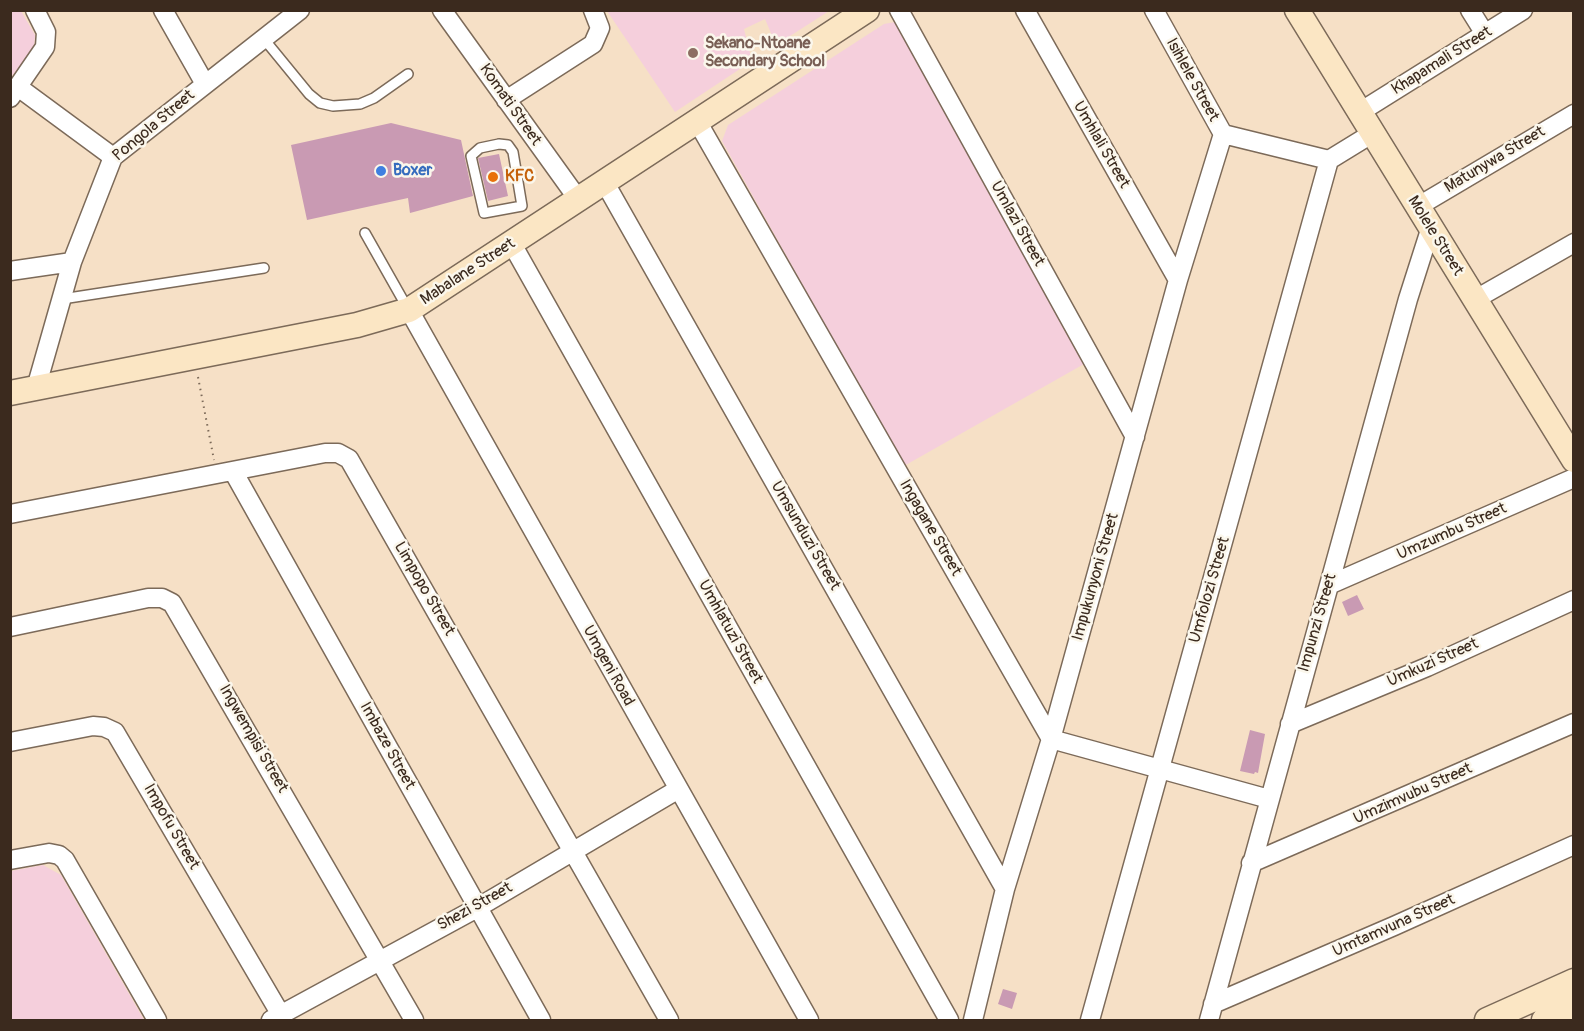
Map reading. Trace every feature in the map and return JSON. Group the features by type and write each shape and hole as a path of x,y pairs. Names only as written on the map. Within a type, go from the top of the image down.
{"street":[{"path":"35,10 46,32 45,47 14,93 113,157"},
{"path":"163,10 204,84"},
{"name":"Komati Street","path":"442,10 578,199"},
{"path":"506,100 593,44 600,28 593,10"},
{"name":"Mabalane Street","path":"10,393 357,325 408,310 867,10"},
{"name":"Umlazi Street","path":"899,10 1135,437"},
{"name":"Umhlali Street","path":"1025,10 1178,280"},
{"name":"Isihlele Street","path":"1154,10 1223,134 1329,160"},
{"name":"Molele Street","path":"1297,10 1474,300 1571,453"},
{"path":"1470,10 1485,34"},
{"name":"Khapamali Street","path":"1360,112 1523,10"},
{"name":"Pongola Street","path":"36,388 72,262 113,157 296,12"},
{"name":"Matunywa Street","path":"1417,207 1574,114"},
{"name":"Ingagane Street","path":"697,121 1051,739"},
{"path":"1329,160 1373,133"},
{"name":"Impukunyoni Street","path":"973,1020 1005,889 1051,739 1178,280 1223,134"},
{"name":"Umfolozi Street","path":"1090,1020 1329,160"},
{"name":"Umsunduzi Street","path":"605,183 1005,889"},
{"name":"Impunzi Street","path":"1211,1012 1408,299 1431,227"},
{"path":"1474,300 1574,243"},
{"name":"Umhlatuzi Street","path":"512,244 949,1020"},
{"path":"10,271 72,262"},
{"name":"Umgeni Road","path":"408,310 809,1020"},
{"name":"Limpopo Street","path":"10,514 330,452 342,455 351,462 669,1020"},
{"name":"Imbaze Street","path":"225,473 541,1020"},
{"name":"Umzumbu Street","path":"1329,585 1574,478"},
{"name":"Ingwempisi Street","path":"10,627 148,598 162,598 172,603 414,1020"},
{"name":"Umkuzi Street","path":"1290,724 1427,667 1574,600"},
{"name":"Umzimvubu Street","path":"1251,863 1574,723"},
{"name":"Impofu Street","path":"10,742 93,726 104,727 115,732 276,1018"},
{"path":"1051,739 1269,799"},
{"name":"Shezi Street","path":"276,1018 477,908 678,790"},
{"name":"Umtamvuna Street","path":"1211,1012 1574,844"},
{"path":"10,860 49,853 59,855 65,860 157,1020"},
{"path":"1487,1020 1574,981"},
{"path":"1544,1020 1574,1007"}],"lane":[{"path":"264,39 309,94 320,103 333,106 360,104 374,99 408,74"},
{"path":"508,145 513,152 522,206 484,213 471,156 480,148 508,145"},
{"path":"365,233 408,310"},
{"path":"61,300 264,268"}],"path":[{"path":"194,357 225,473"}],"shaded area":[{"path":"11,11 21,11 35,35 34,49 11,77"},
{"name":"Sekano-Ntoane Secondary School","path":"607,11 829,11 776,45 765,19 744,29 752,61 675,112"},
{"path":"895,22 1084,364 904,466 722,141 728,125 884,24"},
{"path":"43,865 61,875 144,1020 11,1020 11,871"}],"building":[{"name":"Boxer","path":"391,123 461,140 473,196 410,213 408,198 307,220 291,145"},
{"name":"KFC","path":"499,154 508,196 488,201 478,158"},
{"path":"1357,595 1364,609 1348,616 1342,602"},
{"path":"1250,730 1265,734 1258,773 1254,774 1240,771"},
{"path":"1003,989 1017,993 1012,1009 998,1004"}],"place":[{"name":"Sekano-Ntoane Secondary School","path":"693,53"},
{"name":"Boxer","path":"381,171"},
{"name":"KFC","path":"493,177"}]}
